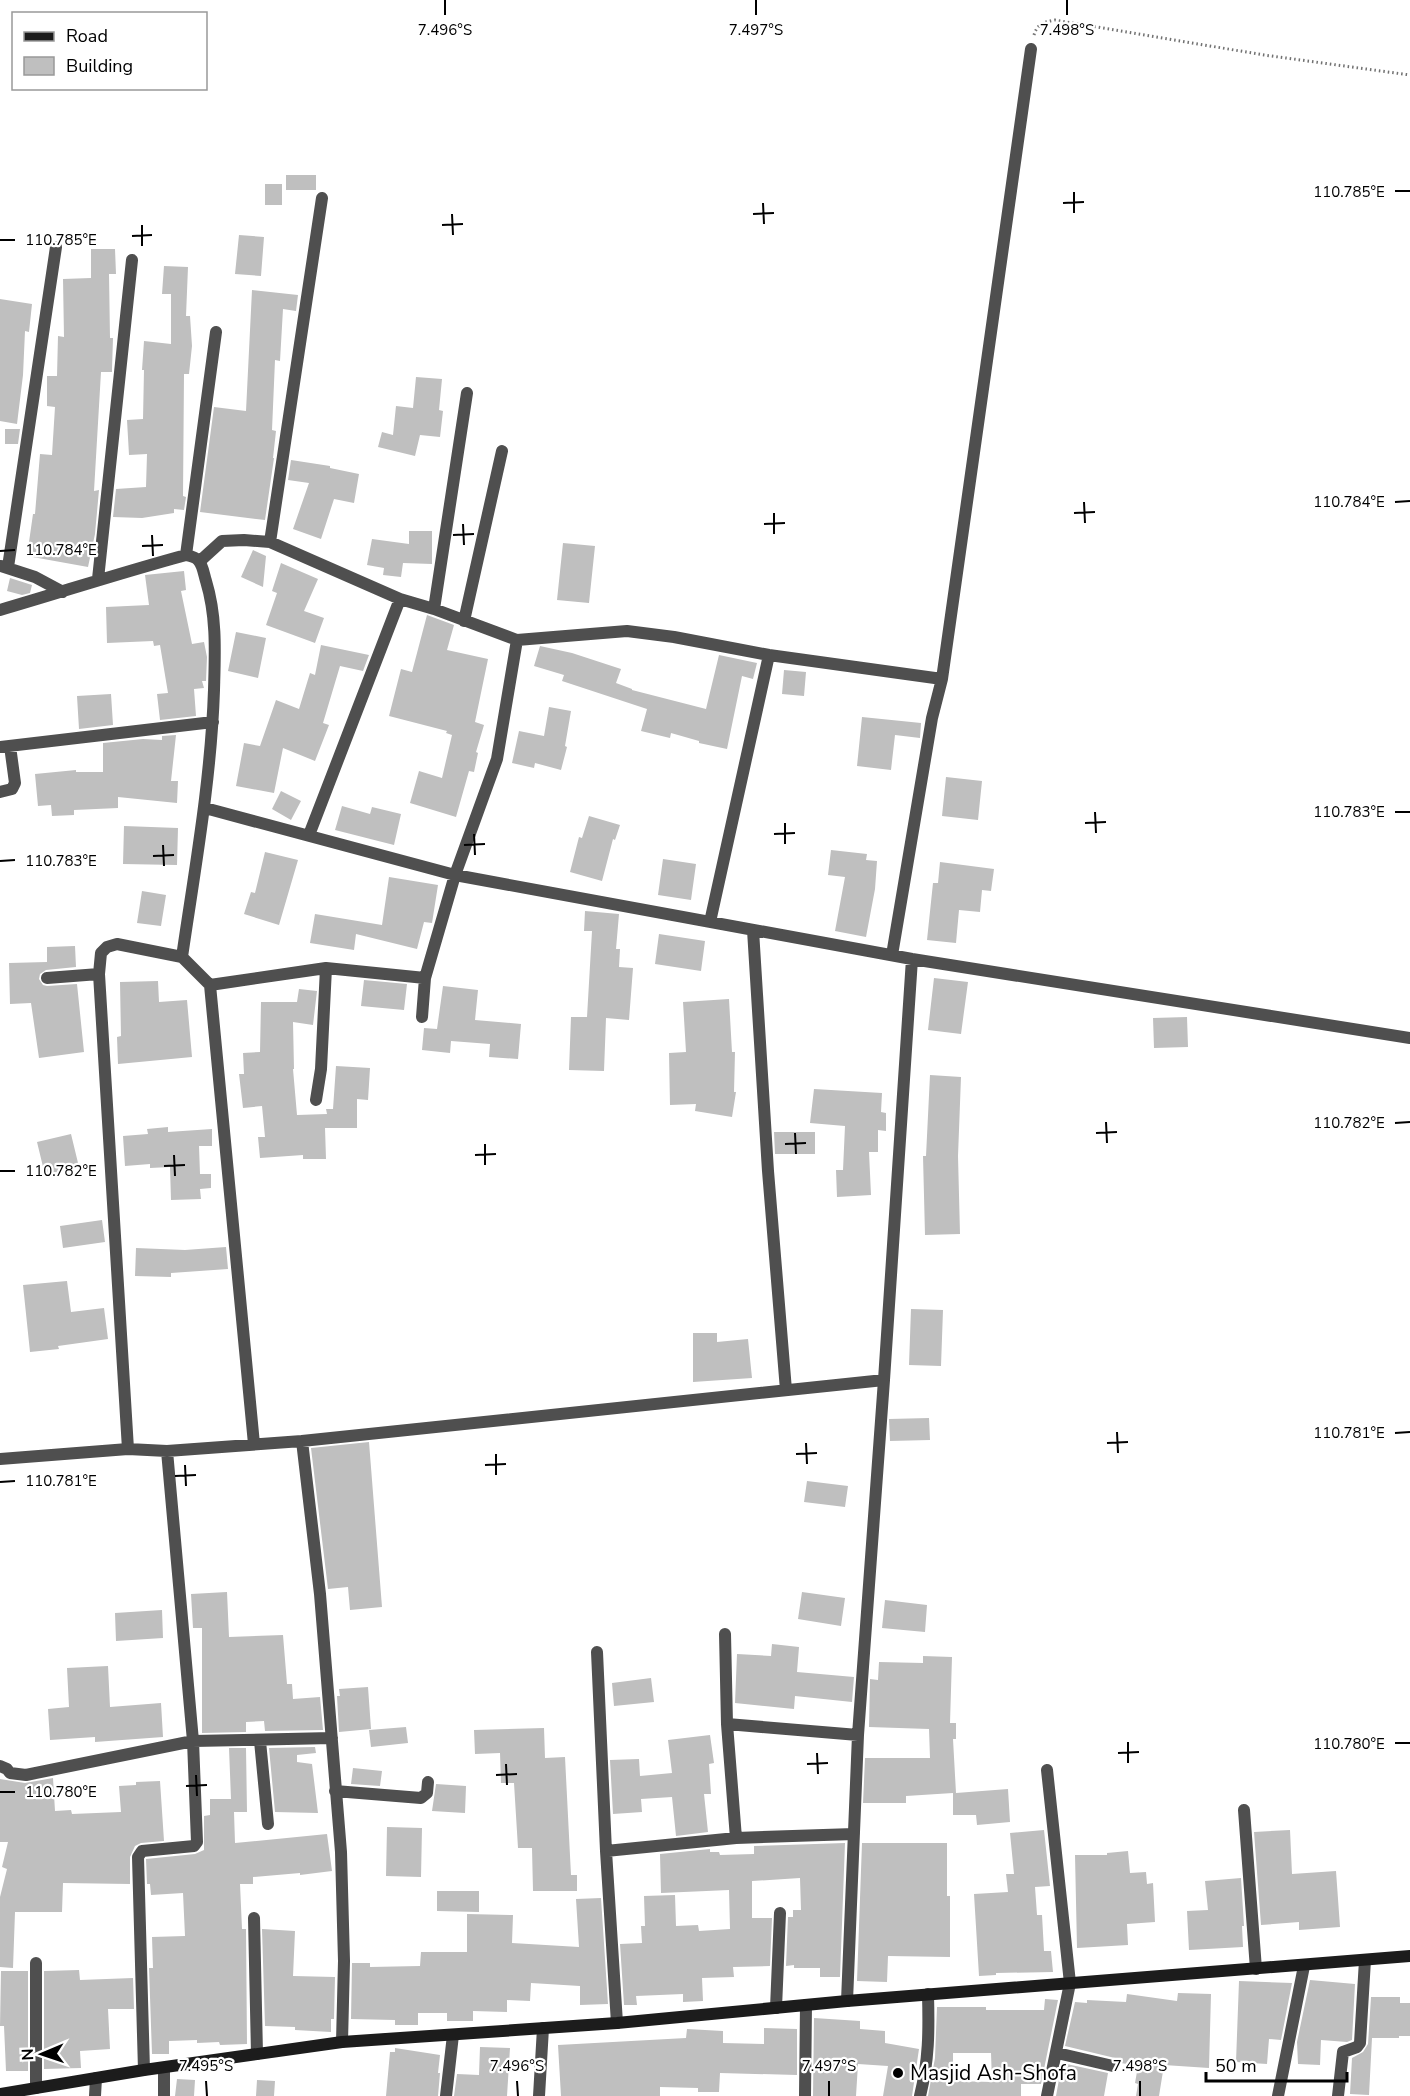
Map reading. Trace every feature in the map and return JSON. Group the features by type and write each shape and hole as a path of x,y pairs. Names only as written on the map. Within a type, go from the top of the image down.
{"street":[{"path":"892,956 932,718 942,679 1031,49"},
{"path":"270,542 322,198"},
{"path":"56,248 4,567 34,577 63,592"},
{"path":"98,579 132,260"},
{"path":"186,555 216,332"},
{"path":"434,609 467,393"},
{"path":"464,621 502,451"},
{"path":"200,561 222,542 244,540 270,542 400,599 434,609 517,640 627,631 674,637 769,655 942,679"},
{"path":"0,610 63,592 98,579 186,555 200,561"},
{"path":"182,957 205,808 213,723 215,645 213,616 200,561"},
{"path":"309,835 400,599"},
{"path":"422,1017 424,978 456,875 497,759 517,640"},
{"path":"710,922 769,655"},
{"path":"0,792 12,789 15,783 5,747 213,723"},
{"path":"205,808 456,875 892,956 1410,1038"},
{"path":"753,930 768,1171 786,1390"},
{"path":"128,1449 99,974 101,953 107,947 117,944 182,957 210,985 254,1444"},
{"path":"847,2001 858,1735 912,959"},
{"path":"210,985 326,968 424,978"},
{"path":"316,1100 321,1070 326,968"},
{"path":"47,978 99,974"},
{"path":"0,1459 128,1449 167,1451 302,1441 884,1380"},
{"path":"302,1441 320,1594 341,1852 344,1961 342,2042"},
{"path":"144,2070 138,1857 141,1851 194,1846 197,1842 193,1741 167,1451"},
{"path":"725,1634 727,1724 736,1838"},
{"path":"597,1652 616,2023"},
{"path":"727,1724 858,1735"},
{"path":"0,1766 10,1773 26,1775 193,1741 332,1738"},
{"path":"260,1740 268,1824"},
{"path":"1047,1770 1070,1983 1047,2096"},
{"path":"335,1791 421,1798 428,1793 428,1782"},
{"path":"1244,1810 1256,1969"},
{"path":"606,1851 736,1838 854,1834"},
{"path":"777,2008 780,1913"},
{"path":"254,1918 257,2054"},
{"path":"0,2094 144,2070 342,2042 616,2023 927,1994 1410,1956"},
{"path":"1338,2096 1343,2052 1357,2047 1360,2043 1365,1960"},
{"path":"36,1963 36,2088"},
{"path":"1280,2096 1304,1966"},
{"path":"920,2096 927,2069 927,1994"},
{"path":"805,2096 806,2005"},
{"path":"539,2096 543,2028"},
{"path":"446,2096 453,2035"},
{"path":"1057,2053 1113,2066"},
{"path":"164,2068 164,2096"},
{"path":"95,2096 96,2078"}],"path":[{"path":"1031,49 1036,29 1044,22 1055,20 1264,55 1410,75"}],"building":[{"path":"286,175 316,175 316,190 286,190"},
{"path":"265,184 282,184 282,205 265,205"},
{"path":"239,235 264,237 261,276 235,274"},
{"path":"91,249 115,249 116,274 109,274 110,338 113,338 112,372 101,372 94,491 99,490 95,534 88,567 27,556 33,514 35,514 40,454 52,455 55,407 47,406 47,376 57,376 58,336 64,337 63,279 91,278"},
{"path":"164,266 188,267 186,316 190,316 192,346 189,374 184,374 183,496 186,497 184,510 174,509 174,513 142,518 113,517 116,489 146,487 147,454 129,455 127,420 143,419 144,341 171,344 171,294 162,294"},
{"path":"252,290 298,295 296,311 283,309 280,361 275,360 272,430 276,431 265,520 200,512 214,407 246,411"},
{"path":"0,299 32,304 29,332 25,331 17,424 0,421"},
{"path":"416,377 442,379 439,410 443,411 440,437 420,435 415,456 378,447 382,432 393,435 396,406 413,408"},
{"path":"5,429 20,429 18,444 5,444"},
{"path":"291,460 330,466 330,468 359,474 354,503 334,499 321,539 293,529 309,483 288,480"},
{"path":"409,531 432,531 432,564 403,563 401,577 383,575 384,568 367,565 372,539 409,544"},
{"path":"563,543 595,546 589,603 557,600"},
{"path":"253,550 266,556 263,587 241,577"},
{"path":"281,563 318,579 304,611 324,618 315,643 266,625 277,593 272,591"},
{"path":"184,571 186,590 181,591 192,644 204,642 207,657 206,681 202,681 204,688 194,689 196,716 160,720 157,694 168,693 160,645 154,646 153,641 107,643 106,607 149,605 145,575"},
{"path":"10,578 32,585 30,593 22,595 7,591"},
{"path":"427,615 454,625 447,650 488,659 475,722 484,725 476,752 478,753 474,772 469,771 456,817 410,803 419,771 442,778 452,735 446,733 447,731 389,716 401,669 412,672"},
{"path":"236,632 266,638 258,678 228,671"},
{"path":"321,645 369,655 363,671 340,666 323,723 329,725 315,761 283,748 274,793 236,786 244,743 260,746 276,700 299,709 310,673 315,675"},
{"path":"540,646 572,653 621,669 616,683 632,690 706,709 719,655 757,663 753,679 742,676 727,749 699,743 699,741 671,733 670,738 641,731 647,709 562,681 564,675 534,666"},
{"path":"784,670 806,672 804,696 782,694"},
{"path":"111,694 113,725 79,729 77,696"},
{"path":"549,707 571,711 565,746 567,747 561,770 535,763 534,768 512,763 519,731 544,736"},
{"path":"862,717 921,723 920,738 895,735 891,770 857,766"},
{"path":"176,735 171,781 178,781 177,803 118,797 118,808 74,810 74,815 52,816 51,805 38,806 35,774 76,770 76,772 103,772 103,743 143,739 162,740 162,736"},
{"path":"946,777 982,781 978,820 942,816"},
{"path":"281,791 301,801 291,820 272,809"},
{"path":"342,806 370,814 372,807 401,814 394,845 335,830"},
{"path":"589,816 620,825 615,840 613,839 602,881 570,872 579,837 582,838"},
{"path":"124,826 178,828 177,865 123,864"},
{"path":"831,850 867,854 866,860 877,861 875,889 866,937 835,931 845,877 828,875"},
{"path":"265,852 298,860 279,925 244,914 251,892 255,893"},
{"path":"663,859 696,864 691,900 658,895"},
{"path":"940,862 994,869 991,891 982,890 980,912 959,910 956,943 927,940 933,883 938,883"},
{"path":"389,877 438,885 432,923 424,922 417,949 356,934 354,950 310,943 315,914 382,925"},
{"path":"142,891 166,895 161,926 137,923"},
{"path":"585,911 619,914 616,949 620,949 619,967 633,968 629,1020 606,1018 604,1071 569,1070 571,1017 587,1017 592,931 584,931"},
{"path":"659,934 705,941 701,971 655,964"},
{"path":"75,946 76,967 46,970 40,974 39,979 43,985 47,986 77,984 84,1052 39,1058 31,1003 10,1004 9,963 47,962 47,947"},
{"path":"934,978 968,982 961,1034 928,1030"},
{"path":"364,980 407,984 404,1010 361,1006"},
{"path":"158,981 159,1002 187,1000 192,1057 118,1064 117,1037 121,1036 120,982"},
{"path":"443,986 478,990 475,1020 521,1024 518,1059 489,1057 490,1044 451,1041 450,1053 422,1050 424,1028 437,1029"},
{"path":"299,989 317,991 313,1025 293,1022 293,1069 297,1115 327,1114 326,1109 333,1109 336,1066 370,1068 368,1100 357,1099 357,1128 325,1128 326,1159 303,1159 303,1155 260,1158 258,1137 265,1137 262,1106 243,1108 239,1074 244,1074 243,1053 260,1052 261,1002 297,1002"},
{"path":"729,999 732,1052 735,1052 734,1092 736,1092 732,1117 695,1111 696,1104 670,1105 669,1053 686,1052 683,1002"},
{"path":"1187,1017 1188,1047 1154,1048 1153,1018"},
{"path":"930,1075 961,1077 958,1156 960,1234 925,1235 923,1156 926,1156"},
{"path":"814,1089 882,1093 881,1112 886,1113 886,1131 878,1130 878,1152 869,1152 871,1195 837,1197 836,1170 843,1170 845,1126 810,1123"},
{"path":"168,1127 168,1132 212,1129 212,1146 199,1146 200,1174 211,1174 211,1188 200,1189 201,1199 171,1200 170,1167 150,1168 150,1164 125,1166 123,1136 148,1134 147,1129"},
{"path":"774,1132 815,1132 815,1154 775,1154"},
{"path":"71,1134 79,1167 45,1175 37,1142"},
{"path":"102,1220 105,1242 63,1248 60,1226"},
{"path":"226,1247 228,1269 171,1273 171,1277 135,1276 136,1248 185,1250"},
{"path":"67,1281 71,1312 104,1308 108,1339 58,1346 59,1349 30,1352 23,1285"},
{"path":"911,1309 943,1310 941,1366 909,1365"},
{"path":"693,1333 717,1333 717,1342 748,1339 752,1378 693,1382"},
{"path":"929,1418 930,1440 890,1441 889,1419"},
{"path":"369,1442 382,1607 350,1610 348,1587 328,1589 311,1448"},
{"path":"807,1481 848,1486 845,1507 804,1502"},
{"path":"227,1592 229,1637 283,1635 287,1684 292,1684 293,1699 320,1697 323,1730 265,1731 264,1721 246,1722 246,1732 202,1733 202,1628 193,1628 191,1594"},
{"path":"802,1592 845,1598 841,1626 798,1619"},
{"path":"885,1600 927,1605 925,1632 882,1628"},
{"path":"162,1610 163,1638 116,1641 115,1613"},
{"path":"772,1644 799,1647 797,1672 854,1677 852,1702 795,1696 794,1709 735,1703 737,1654 771,1656"},
{"path":"923,1656 952,1657 950,1723 956,1723 956,1739 953,1739 956,1793 1008,1789 1010,1822 977,1825 976,1815 953,1815 953,1793 906,1796 906,1803 863,1803 865,1758 930,1758 929,1729 869,1727 870,1679 878,1680 879,1662 923,1663"},
{"path":"108,1666 110,1707 161,1703 163,1737 95,1742 95,1737 50,1740 48,1709 69,1707 67,1668"},
{"path":"651,1678 654,1702 614,1706 612,1683"},
{"path":"368,1687 371,1729 339,1732 337,1696 340,1696 339,1689"},
{"path":"406,1727 408,1743 371,1747 369,1730"},
{"path":"544,1728 545,1758 565,1757 571,1875 577,1875 577,1891 533,1891 532,1848 518,1848 514,1783 501,1783 500,1753 475,1754 474,1730"},
{"path":"710,1735 714,1763 709,1764 711,1794 704,1794 708,1832 676,1836 672,1797 641,1799 642,1812 613,1814 610,1760 639,1759 640,1776 672,1773 668,1740"},
{"path":"315,1747 316,1753 297,1755 297,1762 312,1764 318,1813 275,1812 269,1748"},
{"path":"229,1748 246,1748 247,1812 234,1812 235,1843 327,1834 332,1871 253,1877 253,1884 240,1884 242,1929 246,1929 247,2044 220,2045 219,2042 197,2043 197,2040 169,2041 169,2054 152,2054 149,1968 153,1968 152,1937 185,1936 183,1893 151,1895 150,1884 147,1884 146,1859 195,1854 204,1850 204,1816 210,1815 210,1799 231,1799"},
{"path":"353,1768 382,1771 380,1786 351,1784"},
{"path":"53,1778 55,1811 71,1810 72,1814 121,1812 119,1786 136,1785 136,1782 160,1781 164,1841 141,1843 135,1846 130,1857 130,1884 63,1883 62,1912 15,1912 13,1968 0,1967 0,1897 7,1869 2,1867 8,1842 0,1842 0,1779 25,1783"},
{"path":"436,1784 466,1786 465,1813 432,1811"},
{"path":"387,1827 422,1828 421,1877 386,1876"},
{"path":"1044,1830 1050,1886 1035,1887 1037,1915 1042,1915 1044,1951 1051,1951 1053,1972 996,1973 996,1975 979,1976 974,1894 1008,1892 1006,1874 1014,1874 1010,1833"},
{"path":"1290,1830 1292,1874 1336,1871 1340,1927 1299,1930 1299,1922 1261,1925 1254,1832"},
{"path":"845,1843 840,1977 820,1977 820,1968 786,1966 788,1917 793,1917 793,1910 801,1910 800,1878 752,1881 752,1918 772,1918 770,1966 733,1967 734,1977 702,1978 703,2001 683,2002 683,1994 636,1996 637,2005 624,2005 620,1944 642,1943 641,1926 645,1926 644,1896 675,1895 676,1926 698,1925 699,1931 730,1929 729,1890 661,1893 660,1854 710,1849 710,1852 719,1852 720,1855 754,1854 754,1846"},
{"path":"862,1843 947,1843 950,1957 888,1956 887,1982 857,1981"},
{"path":"1128,1851 1130,1873 1146,1872 1147,1884 1153,1883 1155,1922 1127,1924 1128,1945 1077,1948 1075,1855 1107,1855 1107,1853"},
{"path":"1241,1878 1243,1947 1189,1950 1187,1911 1208,1910 1205,1881"},
{"path":"437,1891 479,1891 479,1912 437,1911"},
{"path":"601,1898 608,2004 580,2005 580,1986 531,1983 530,2001 507,2000 507,2012 473,2011 473,2021 447,2021 447,2013 418,2013 418,2025 395,2025 395,2020 351,2019 352,1963 370,1963 370,1967 420,1966 421,1952 467,1952 467,1914 513,1915 512,1943 579,1947 576,1899"},
{"path":"262,1929 295,1931 293,1976 335,1977 334,2019 331,2019 331,2032 265,2026"},
{"path":"79,1970 80,1980 133,1978 134,2009 108,2009 110,2049 80,2051 81,2068 44,2069 44,1971"},
{"path":"1,1971 28,1971 28,2071 6,2071 4,2026 0,2026"},
{"path":"1310,1980 1355,1984 1352,2040 1347,2042 1321,2040 1320,2065 1298,2064 1297,2042"},
{"path":"1239,1981 1292,1983 1281,2040 1269,2039 1267,2064 1236,2062"},
{"path":"1178,1993 1211,1994 1209,2068 1164,2065 1159,2096 1136,2096 1138,2084 1135,2083 1138,2066 1065,2046 1075,2002 1087,2003 1087,2000 1126,2002 1127,1994 1177,2001"},
{"path":"1371,1997 1400,1997 1400,2003 1410,2003 1410,2036 1372,2038 1369,2095 1350,2094 1352,2058 1363,2052 1368,2044"},
{"path":"1045,1999 1058,2000 1041,2084 1021,2084 1021,2096 928,2096 935,2058 937,2007 1044,2010","holes":["953,2053 991,2053 992,2082 953,2081"]},
{"path":"814,2018 860,2021 860,2029 885,2031 885,2043 919,2049 912,2096 883,2096 888,2066 858,2064 856,2096 813,2096"},
{"path":"764,2028 797,2029 797,2075 720,2073 719,2092 698,2092 698,2088 660,2087 660,2096 561,2096 558,2045 686,2038 687,2029 723,2031 723,2043 764,2044"},
{"path":"480,2047 510,2048 507,2096 454,2096 457,2074 479,2075"},
{"path":"395,2048 440,2055 438,2096 386,2096 390,2052 395,2052"},
{"path":"1062,2063 1108,2073 1104,2096 1056,2096"},
{"path":"177,2079 195,2080 194,2096 175,2096"},
{"path":"257,2080 275,2081 274,2096 256,2096"}],"place":[{"name":"Masjid Ash-Shofa","path":"898,2073"}]}
